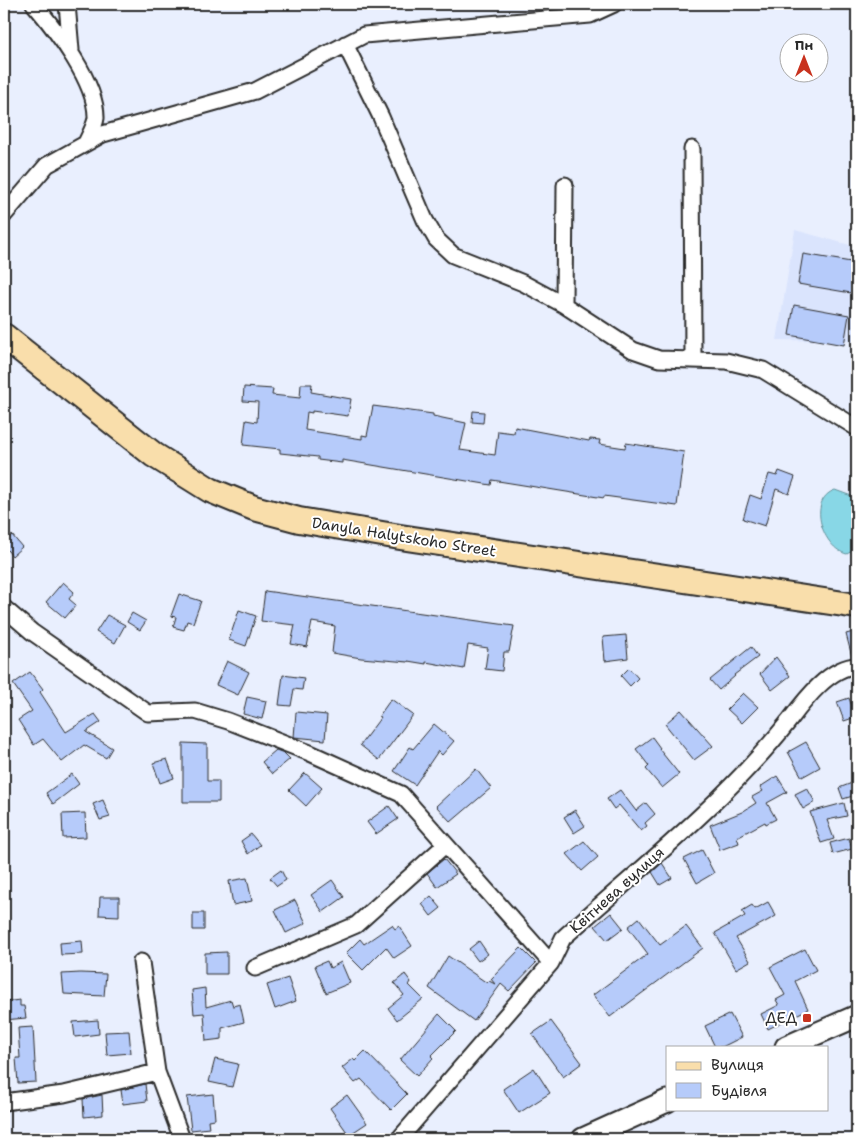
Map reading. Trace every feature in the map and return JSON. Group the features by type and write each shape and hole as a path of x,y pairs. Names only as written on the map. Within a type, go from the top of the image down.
{"main road":[{"name":"Danyla Halytskoho Street","path":"4,336 154,455 210,490 254,508 300,520 391,535 857,606"}],"street":[{"path":"34,4 65,41 93,98 96,120 86,144"},
{"path":"67,4 71,54"},
{"path":"4,215 47,165 103,134 255,91 364,35 590,15 614,4"},
{"path":"345,44 381,117 425,220 436,239 453,255 523,283 564,305 633,350 659,358 726,362 763,370 857,428"},
{"path":"692,149 693,360"},
{"path":"564,305 565,185"},
{"path":"4,608 32,632 148,713 195,711 228,721 401,794 551,963"},
{"name":"Квітнева вулиця","path":"399,1139 551,963 563,938 730,788 772,742 813,690 848,666 857,666"},
{"path":"255,968 356,925 445,845"},
{"path":"141,962 157,1072 182,1139"},
{"path":"788,1046 857,1016"},
{"path":"4,1102 64,1094 157,1072"},
{"path":"583,1139 666,1101"}],"shaded area":[{"path":"795,230 857,247 857,341 777,340"}],"water":[{"path":"835,490 857,498 857,548 847,554 838,550 831,543 821,524 821,504 826,495"}],"building":[{"path":"803,254 857,263 857,294 798,284"},
{"path":"794,305 849,315 844,345 789,335"},
{"path":"301,384 312,384 311,392 351,399 348,416 307,412 305,430 362,439 362,435 367,436 373,406 433,414 433,416 466,423 460,450 495,455 498,431 514,433 515,427 589,441 590,439 600,440 599,444 625,448 626,443 684,452 677,506 604,496 604,498 492,480 491,485 342,460 342,463 318,460 318,457 280,453 280,449 243,445 246,420 257,422 258,402 243,401 244,387 273,389 272,395 300,398"},
{"path":"473,411 484,412 483,423 472,422"},
{"path":"779,471 795,477 789,494 776,489 765,526 743,519 750,495 761,499 769,474 777,476"},
{"path":"12,535 22,547 12,556 4,546 4,541"},
{"path":"63,582 74,592 69,599 76,605 65,618 46,602"},
{"path":"265,591 514,626 509,652 504,652 502,671 485,669 488,648 468,645 464,669 426,662 426,664 361,658 332,653 335,626 312,622 307,647 291,644 295,625 261,621"},
{"path":"179,594 201,601 193,623 187,621 184,630 173,627 176,617 171,616"},
{"path":"239,610 256,616 246,646 229,640"},
{"path":"132,613 146,621 140,630 127,622"},
{"path":"107,615 125,625 115,643 96,632"},
{"path":"857,631 857,657 852,657 846,634"},
{"path":"626,635 628,658 605,661 603,637"},
{"path":"751,647 758,657 734,675 719,690 710,680"},
{"path":"776,657 790,676 772,690 760,674"},
{"path":"227,661 249,672 238,695 216,685"},
{"path":"629,668 638,678 630,686 621,676"},
{"path":"30,672 43,689 40,692 66,732 95,714 101,722 86,732 112,748 106,758 84,745 62,762 43,739 34,745 18,720 32,711 13,684"},
{"path":"283,675 304,678 302,690 294,689 291,706 279,705"},
{"path":"743,693 758,707 742,723 727,709"},
{"path":"247,697 266,701 262,719 243,714"},
{"path":"849,698 856,717 844,721 837,702"},
{"path":"391,699 413,715 379,760 360,745 381,717 379,716"},
{"path":"681,710 713,746 694,760 665,724"},
{"path":"296,712 327,715 325,740 294,737"},
{"path":"434,724 454,741 442,755 438,751 415,785 394,771 410,747 413,749"},
{"path":"652,737 679,774 662,788 646,769 649,766 636,749"},
{"path":"806,742 820,767 802,777 788,752"},
{"path":"183,743 207,744 207,781 219,781 219,802 183,802"},
{"path":"276,750 284,753 290,759 272,774 262,762"},
{"path":"167,759 174,778 160,783 153,763"},
{"path":"476,769 491,788 451,822 436,806"},
{"path":"305,773 322,788 306,806 289,790"},
{"path":"72,774 79,784 53,804 46,793"},
{"path":"777,776 787,792 767,803 776,819 766,824 765,822 737,837 739,843 720,850 710,825 742,812 756,803 752,797 763,791 760,787"},
{"path":"852,783 856,795 843,799 839,788"},
{"path":"807,788 815,802 803,809 795,794"},
{"path":"620,790 636,811 646,803 655,814 645,823 647,826 641,831 619,805 614,809 607,799"},
{"path":"103,800 110,817 100,820 93,804"},
{"path":"844,803 847,816 827,820 834,839 821,843 810,812"},
{"path":"389,806 398,819 376,834 367,822"},
{"path":"575,810 585,826 574,833 564,817"},
{"path":"85,813 86,837 63,838 62,814"},
{"path":"251,834 260,845 248,854 241,841"},
{"path":"849,838 852,849 833,854 830,843"},
{"path":"584,841 598,857 582,871 567,854"},
{"path":"702,850 714,873 697,883 684,859"},
{"path":"444,859 456,874 437,887 427,873"},
{"path":"662,863 672,878 660,885 652,872"},
{"path":"281,870 286,880 277,886 270,878"},
{"path":"247,878 252,901 233,905 229,881"},
{"path":"332,880 344,897 323,912 311,895"},
{"path":"431,896 441,908 431,916 422,904"},
{"path":"100,897 119,897 119,916 99,915"},
{"path":"295,900 306,923 286,933 275,910"},
{"path":"768,902 776,916 736,938 750,961 736,969 715,933 745,916 742,911 752,905 755,909"},
{"path":"193,913 204,913 204,930 193,930"},
{"path":"611,913 623,928 607,940 595,926"},
{"path":"639,918 660,945 686,926 703,948 610,1017 593,995 648,954 628,927"},
{"path":"392,925 395,929 399,926 412,946 394,958 386,947 363,970 346,953 360,939 364,944"},
{"path":"82,941 83,954 61,955 60,943"},
{"path":"479,941 488,954 478,961 469,949"},
{"path":"521,948 536,963 509,991 501,984 474,1021 429,988 448,956 487,983 489,981 495,984 491,979"},
{"path":"805,949 816,970 795,981 808,1009 768,1029 761,1014 779,1005 776,1000 785,995 770,967"},
{"path":"227,952 227,974 205,974 205,953"},
{"path":"327,961 330,968 341,962 350,983 326,993 315,966"},
{"path":"62,974 106,974 104,996 64,994"},
{"path":"405,974 411,982 409,985 423,999 397,1020 388,1008 404,995 394,983"},
{"path":"288,978 296,1001 275,1009 267,985"},
{"path":"205,988 206,1007 231,1000 233,1006 240,1004 244,1022 222,1028 222,1039 206,1041 204,1013 194,1014 192,990"},
{"path":"20,1000 20,1006 24,1006 26,1018 4,1020 4,1002"},
{"path":"439,1014 456,1031 431,1056 433,1058 417,1076 400,1060"},
{"path":"730,1014 742,1037 724,1046 715,1046 705,1026"},
{"path":"98,1020 99,1034 75,1037 73,1022"},
{"path":"551,1021 582,1063 563,1077 532,1034"},
{"path":"33,1027 36,1082 18,1083 16,1058 20,1058 18,1028"},
{"path":"129,1031 131,1053 107,1055 105,1032"},
{"path":"365,1051 407,1094 391,1110 361,1079 355,1083 342,1068 353,1059 355,1061"},
{"path":"215,1059 238,1064 232,1087 209,1082"},
{"path":"534,1068 550,1093 519,1113 503,1089"},
{"path":"145,1084 147,1101 123,1104 121,1090"},
{"path":"213,1094 215,1119 208,1120 209,1128 191,1130 187,1097"},
{"path":"102,1095 103,1115 84,1117 83,1099"},
{"path":"347,1095 367,1123 349,1135 330,1108"}],"place":[{"name":"ДЕД","path":"807,1018"}]}
